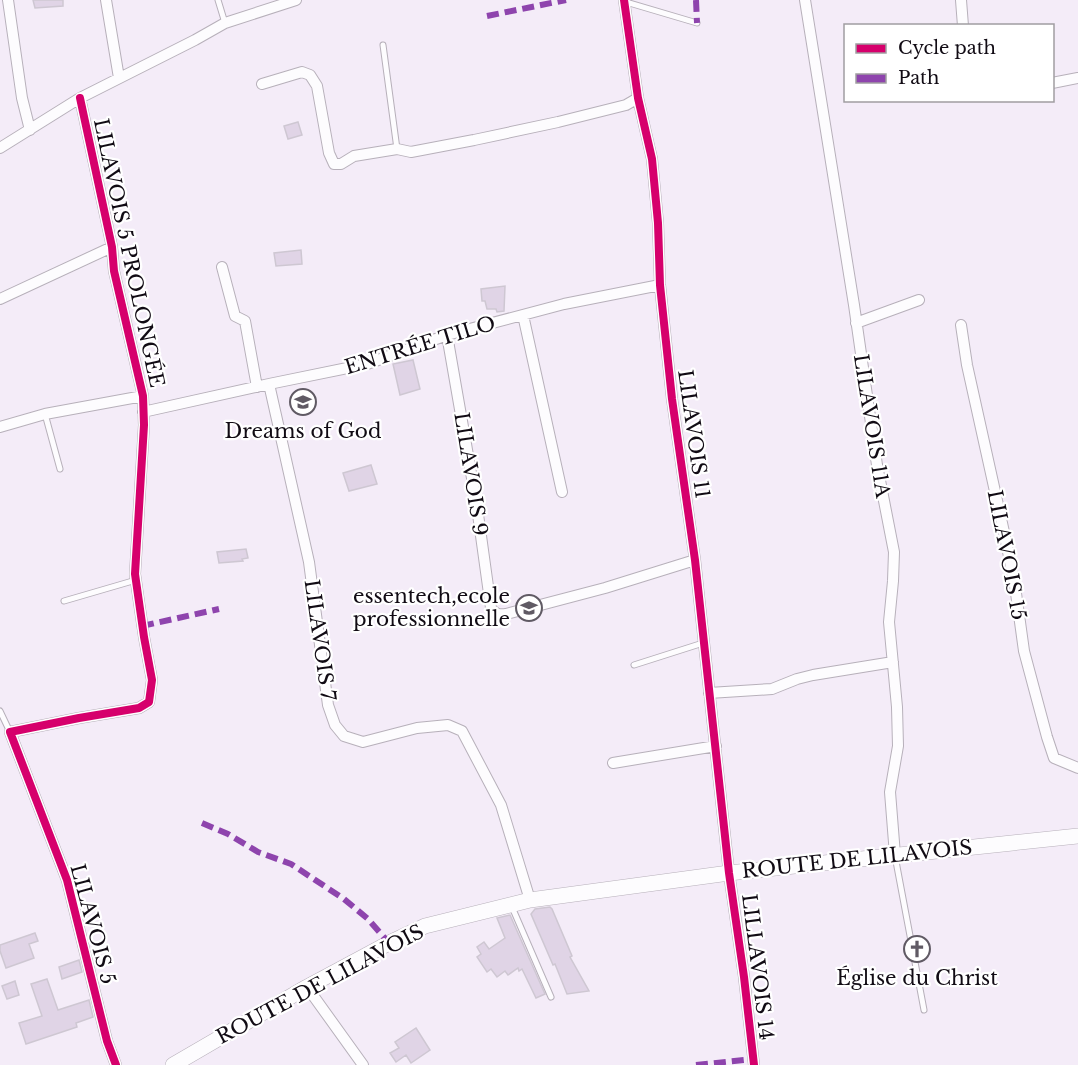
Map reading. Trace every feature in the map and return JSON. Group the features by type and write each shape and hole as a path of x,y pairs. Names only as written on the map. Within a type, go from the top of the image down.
{"main road":[{"name":"ROUTE DE LILAVOIS","path":"173,1065 307,987 389,943 425,926 511,904 729,873 1078,836"}],"street":[{"path":"8,0 22,98 30,130"},
{"path":"106,0 119,78"},
{"path":"0,148 80,98 225,23 294,0"},
{"name":"LILAVOIS 11A","path":"805,0 877,465 894,552 890,622 898,746 890,792 895,855"},
{"path":"960,0 963,24"},
{"name":"LILAVOIS 11","path":"624,1 638,98 652,159 658,223 660,285 672,399 695,560 729,873"},
{"path":"262,84 302,72 310,75 317,86 329,153 334,164 340,164 354,156 397,149 411,152 558,122 626,105 638,98"},
{"path":"1054,83 1078,78"},
{"name":"LILAVOIS 5 PROLONGÉE","path":"9,729 140,708 149,702 152,680 135,574 144,425 143,396 114,271 80,98"},
{"path":"0,299 111,247"},
{"path":"222,267 235,316 245,321 257,387"},
{"name":"ENTRÉE TILO","path":"143,412 367,364 447,335 564,304 660,285"},
{"path":"856,323 919,300"},
{"path":"523,315 562,492"},
{"name":"LILAVOIS 15","path":"961,325 967,365 1005,532 1024,651 1054,758 1078,768"},
{"name":"LILAVOIS 9","path":"447,335 477,507 491,608 494,613 506,614 605,588 695,560"},
{"name":"LILAVOIS 7","path":"269,384 309,562 328,705 335,725 344,736 363,742 417,728 448,725 462,731 501,805 530,900"},
{"path":"0,427 45,414 143,396"},
{"path":"709,693 772,689 813,675 893,662"},
{"name":"LILAVOIS 5","path":"9,729 67,880 107,1041 116,1065"},
{"path":"612,762 716,746"},
{"name":"LILLAVOIS 14","path":"729,873 754,1065"},
{"path":"307,987 363,1065"}],"lane":[{"path":"218,0 225,23"},
{"path":"624,1 697,23"},
{"path":"383,45 397,149"},
{"path":"45,414 60,469"},
{"path":"64,601 136,580"},
{"path":"633,665 703,643"},
{"path":"0,711 9,729"},
{"path":"895,855 924,1010"},
{"path":"511,904 551,997"}],"building":[{"path":"33,0 63,0 63,6 35,8"},
{"path":"298,122 302,135 288,139 284,126"},
{"path":"301,250 302,264 276,266 274,253"},
{"path":"505,286 504,311 497,312 496,309 487,309 485,301 482,301 481,289"},
{"path":"413,360 420,389 400,395 393,364"},
{"path":"371,465 377,484 349,491 343,473"},
{"path":"246,549 248,558 242,559 243,561 219,563 217,552"},
{"path":"550,907 572,956 570,957 589,991 567,994 555,964 553,965 531,914 535,909"},
{"path":"510,915 545,994 536,998 522,969 519,971 518,968 508,975 505,971 497,977 491,969 487,972 477,957 481,954 477,947 484,942 489,949 505,938 497,918"},
{"path":"35,933 38,941 29,944 34,958 6,968 0,945"},
{"path":"79,960 82,972 62,979 59,967"},
{"path":"47,979 58,1010 89,1000 93,1017 76,1023 77,1027 26,1044 19,1023 42,1016 31,984"},
{"path":"15,981 19,995 7,999 2,986"},
{"path":"416,1028 430,1050 411,1063 406,1055 396,1062 390,1053 399,1048 395,1042"}],"marked path":[{"path":"487,16 566,0"},
{"path":"696,0 697,23"},
{"path":"142,626 219,609"},
{"path":"202,823 228,834 258,852 291,864 344,899 368,919 389,943"},
{"path":"696,1065 753,1059"}],"cycle path":[{"path":"624,0 638,98 652,159 658,223 660,285 672,399 695,560 729,873 754,1065"},
{"path":"80,98 112,247 114,271 143,396 144,425 135,574 152,680 149,702 139,708 10,732 67,880 107,1041 116,1065"}],"place":[{"name":"Dreams of God","path":"303,402"},
{"name":"essentech,ecole professionnelle","path":"529,608"},
{"name":"Église du Christ","path":"917,949"}]}
